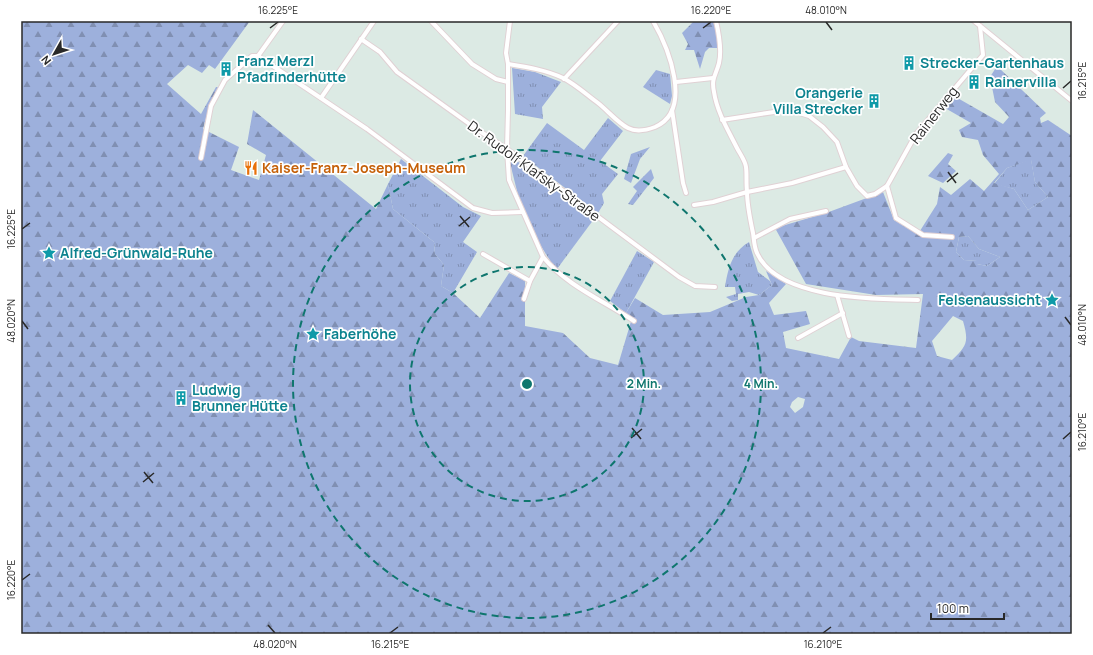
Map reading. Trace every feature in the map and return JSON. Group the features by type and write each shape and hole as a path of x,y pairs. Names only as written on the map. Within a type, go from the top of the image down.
{"street":[{"path":"258,56 283,21"},
{"path":"321,98 374,21"},
{"path":"431,21 472,64 496,80 508,82"},
{"path":"510,21 506,53 508,64 507,148 509,180 522,212 543,257 552,268 566,279 634,321"},
{"path":"564,79 618,21"},
{"path":"508,64 533,68 564,79 599,104 628,128 636,131 649,129 662,124 672,110 676,96 676,82 662,36 653,21"},
{"path":"716,21 719,39 719,62 713,78 714,92 717,107 722,120 746,166 747,192 756,252 763,264 775,275 800,287 864,299 918,300"},
{"path":"974,21 1072,101"},
{"name":"Rainerweg","path":"887,186 916,134 983,55 980,26"},
{"name":"Dr. Rudolf Klafsky-Straße","path":"361,40 380,52 398,72 475,128 507,148 679,277 696,286 716,287"},
{"path":"201,158 211,106 225,80 252,56 258,56 367,129 473,208 492,213 522,212"},
{"path":"676,82 713,78"},
{"path":"672,110 683,183 686,193"},
{"path":"722,120 774,112 793,111 809,116 823,127 837,142 846,167 857,186 867,196 875,194 887,186 896,218 923,234 952,236"},
{"path":"694,206 714,202 747,192 792,183 846,167"},
{"path":"754,238 790,218 826,211"},
{"path":"483,254 530,281"},
{"path":"524,300 530,281 543,257"},
{"path":"837,295 849,336"},
{"path":"798,338 843,313"}],"green space":[{"path":"21,21 250,21 215,69 209,65 202,73 188,65 167,84 201,114 216,87 218,87 209,107 203,129 239,147 231,170 259,180 266,155 247,144 253,110 376,209 388,184 393,209 434,242 435,254 444,265 441,286 453,293 480,318 509,273 525,281 525,326 563,333 590,358 618,365 632,318 626,313 635,298 663,315 710,312 746,297 759,295 772,285 766,271 786,284 769,303 774,315 806,311 810,324 783,332 786,348 839,359 851,337 859,341 916,348 923,294 876,295 806,284 775,228 826,213 883,192 894,220 918,234 937,204 940,187 951,195 970,179 984,191 999,174 983,155 978,140 962,137 959,130 971,123 945,108 954,96 1003,124 1009,117 995,102 990,77 997,66 1046,113 1040,118 1041,123 1048,120 1072,136 1072,634 21,634","holes":["1031,160 1035,182 1048,197 1028,210 1014,189 994,183 1007,168","968,236 979,249 1000,257 987,266 977,264 978,261 964,260 956,252 959,237","953,316 963,321 966,334 964,347 952,360 937,356 932,341","798,397 805,399 803,407 795,413 790,407 792,402"]},
{"path":"694,21 713,21 718,38 717,48 709,48 705,52 700,69 694,50 685,50 688,44 682,33"},
{"path":"512,68 535,72 561,82 542,107 543,119 515,114"},
{"path":"656,70 670,74 672,96 670,104 643,87"},
{"path":"608,118 623,131 600,161 618,174 602,194 604,203 598,213 523,156 547,123 584,150"},
{"path":"650,147 640,159 631,183 624,179 631,154"},
{"path":"948,153 953,155 948,164 956,171 943,183 928,176"},
{"path":"513,158 594,219 557,269 539,243 518,195 509,159"},
{"path":"401,159 463,207 481,216 463,242 477,252 453,293 441,286 444,265 435,254 434,242 393,209 388,184"},
{"path":"1031,159 1035,182 1048,197 1028,210 1014,189 994,184 1007,168"},
{"path":"651,169 654,178 633,205 628,204 637,191 633,187"},
{"path":"968,236 979,249 1000,257 987,266 977,264 977,261 964,260 956,252 959,237"},
{"path":"749,242 758,272 770,281 772,285 759,295 749,292 738,294 738,300 732,301 726,297 736,294 735,287 725,287 729,267 738,251"},
{"path":"637,251 654,262 626,313 610,301"}],"place":[{"name":"Strecker-Gartenhaus","path":"909,63"},
{"name":"Franz Merzl Pfadfinderhütte","path":"226,69"},
{"name":"Rainervilla","path":"974,82"},
{"name":"Orangerie Villa Strecker","path":"874,101"},
{"name":"Kaiser-Franz-Joseph-Museum","path":"251,168"},
{"name":"Alfred-Grünwald-Ruhe","path":"49,253"},
{"name":"Felsenaussicht","path":"1052,300"},
{"name":"Faberhöhe","path":"313,334"},
{"name":"Ludwig Brunner Hütte","path":"181,398"}]}
